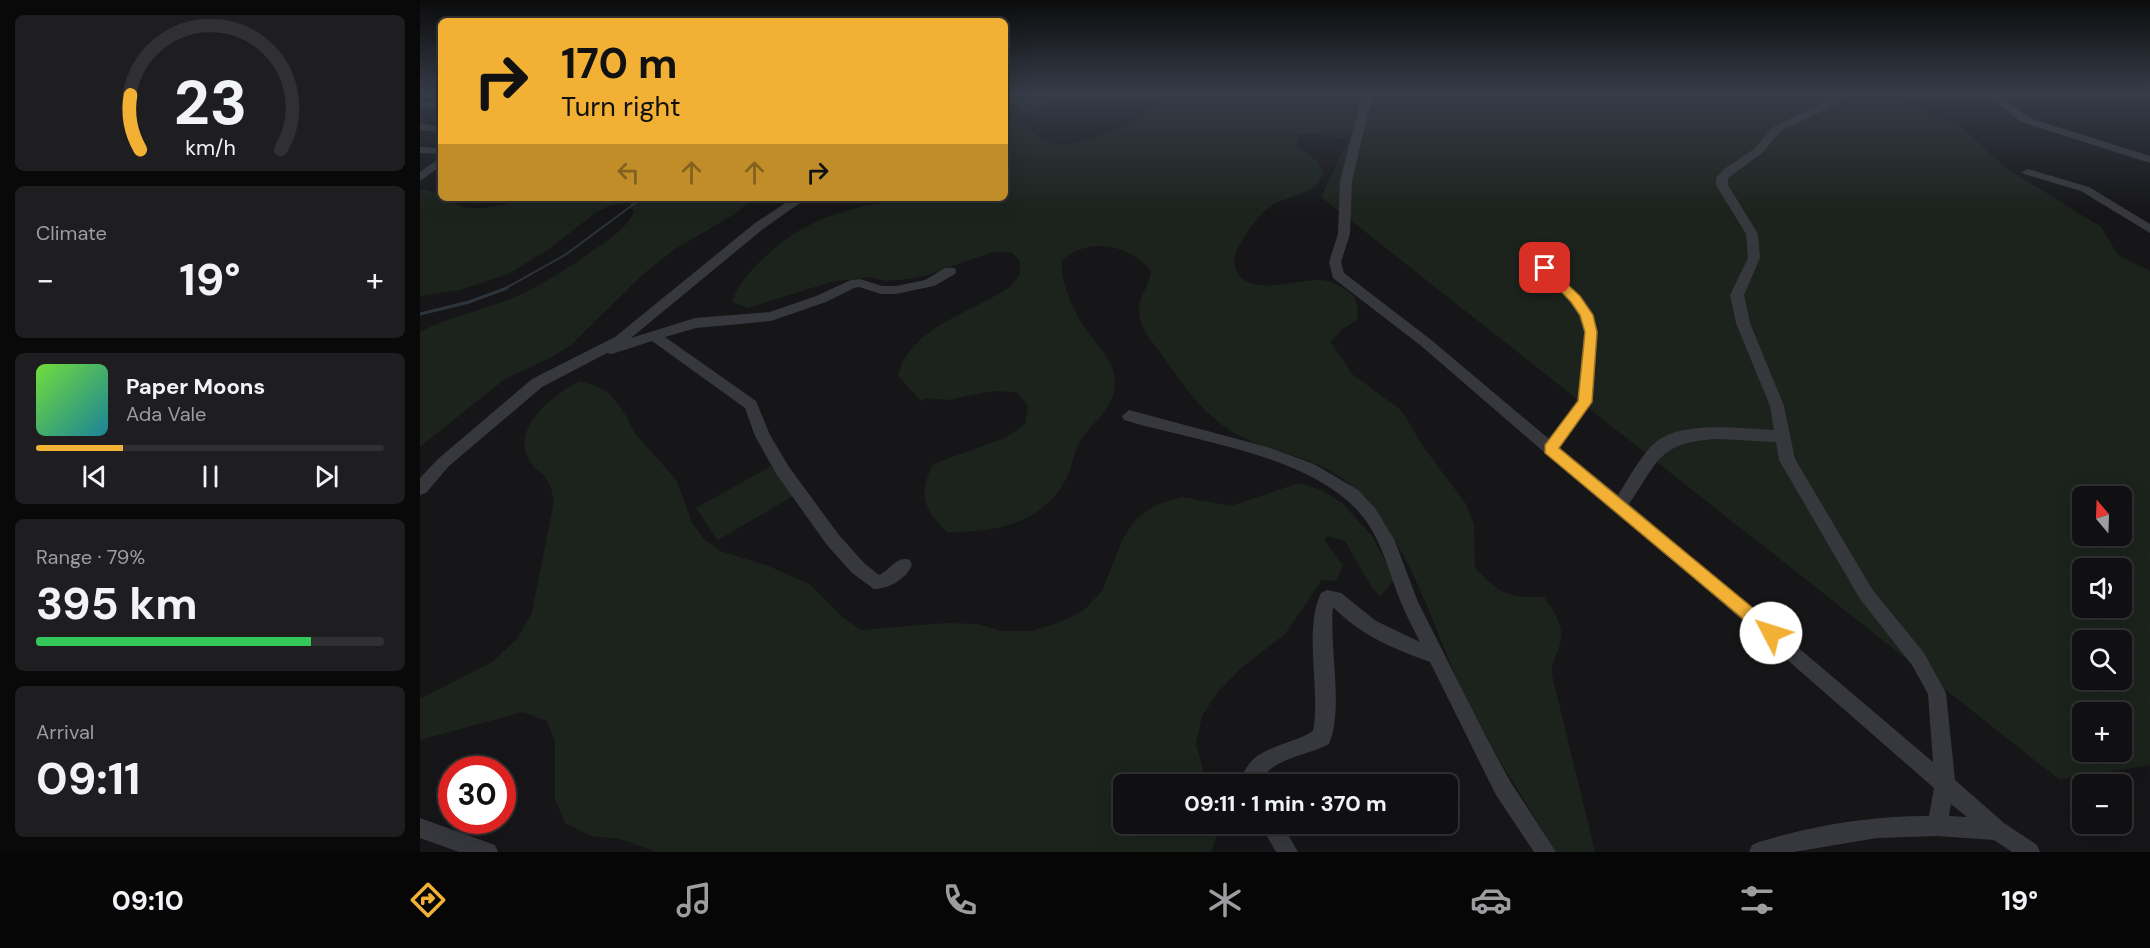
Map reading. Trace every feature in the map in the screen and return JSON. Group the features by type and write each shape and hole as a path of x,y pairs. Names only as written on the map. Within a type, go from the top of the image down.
{"street":[{"path":"1358,132 1346,181 1344,234 1335,270 1343,280 1425,342 1945,783 1997,830 2030,852"},
{"path":"1775,132 1758,152 1728,171 1722,178 1725,193 1752,234 1754,258 1737,295 1743,323 1777,406 1791,468 1844,561 1928,676 1936,693 1945,783 1937,826"},
{"path":"2062,132 2150,160"},
{"path":"420,150 438,151"},
{"path":"420,178 438,163"},
{"path":"2028,172 2085,189 2150,229"},
{"path":"420,489 444,462 537,383 603,350 634,330 763,222 796,201"},
{"path":"1542,248 1545,268 1575,299 1586,315 1591,332 1585,402 1550,449"},
{"path":"603,350 705,321 736,321 771,316 821,299 851,284 860,283 881,290 896,290 929,283 950,271"},
{"path":"654,336 751,405 763,436 783,471 833,540 858,568 874,582 880,582 890,578 904,565"},
{"path":"1129,416 1262,451 1308,468 1352,495 1369,513 1388,544 1410,603 1503,788 1546,852"},
{"path":"1619,505 1660,447 1667,441 1694,435 1782,436"},
{"path":"1253,774 1261,765 1322,737 1326,717 1324,616 1327,598 1335,598 1364,624 1394,642 1436,656"},
{"path":"1911,755 1940,747"},
{"path":"1759,852 1794,840 1851,831 1956,825 1997,830"},
{"path":"420,828 488,852"},
{"path":"1276,834 1288,852"}],"shaded area":[{"path":"1008,132 1033,132 1043,140 1061,144 1090,139 1111,132 1966,132 2005,167 2101,227 2118,255 2150,271 2150,765 2096,774 2072,774 2072,778 2060,780 1321,197 1349,138 1297,135 1297,146 1318,162 1323,172 1320,180 1311,190 1276,203 1260,216 1236,252 1235,266 1240,276 1260,285 1323,280 1338,285 1354,297 1357,304 1357,320 1341,330 1331,342 1352,374 1402,411 1422,445 1466,504 1474,525 1475,567 1498,589 1522,597 1544,597 1552,609 1558,620 1561,640 1552,675 1595,852 1555,852 1470,707 1422,595 1395,541 1378,515 1358,492 1345,480 1317,464 1255,443 1228,429 1207,412 1189,392 1142,326 1139,308 1151,270 1131,254 1108,246 1096,246 1073,252 1062,260 1065,286 1072,304 1085,328 1109,362 1115,384 1111,401 1080,441 1068,475 1058,491 1047,504 1017,522 983,530 947,532 933,516 925,501 925,484 933,464 1005,438 1025,424 1028,406 1017,392 993,391 947,400 926,398 921,401 898,376 905,359 915,345 929,333 1011,286 1020,274 1020,261 1011,252 992,252 928,275 908,279 887,281 870,277 831,282 748,308 732,302 746,277 767,255 793,235 820,220 879,203 1008,201"},
{"path":"420,189 438,193 438,201 450,201 472,208 487,208 517,201 750,201 733,215 675,249 642,275 572,344 552,357 505,379 420,447 420,332 492,306 548,280 610,239 626,224 634,212 629,203 611,205 594,214 549,249 508,274 460,290 420,296"},
{"path":"579,381 596,386 610,394 627,417 634,432 677,481 692,523 704,539 720,551 766,565 809,584 842,617 861,630 947,623 977,624 1002,631 1031,631 1058,623 1084,610 1102,591 1123,538 1136,519 1156,505 1182,497 1231,506 1299,483 1322,490 1342,503 1372,536 1395,579 1380,597 1371,586 1345,541 1327,536 1325,541 1343,565 1336,581 1322,580 1285,634 1240,669 1218,692 1202,716 1196,744 1204,774 1113,774 1113,834 1217,834 1211,852 657,852 620,839 591,836 565,823 555,799 555,743 547,721 523,712 420,740 420,699 492,662 518,638 532,612 554,501 546,478 528,458 525,446 526,434 538,412"},
{"path":"773,465 797,494 718,540 696,508"}],"waterway":[{"path":"504,289 565,255 638,201"},
{"path":"420,314 469,302 507,288"}],"route":[{"path":"1545,268 1575,299 1586,315 1591,332 1585,402 1550,449 1771,633"}]}
